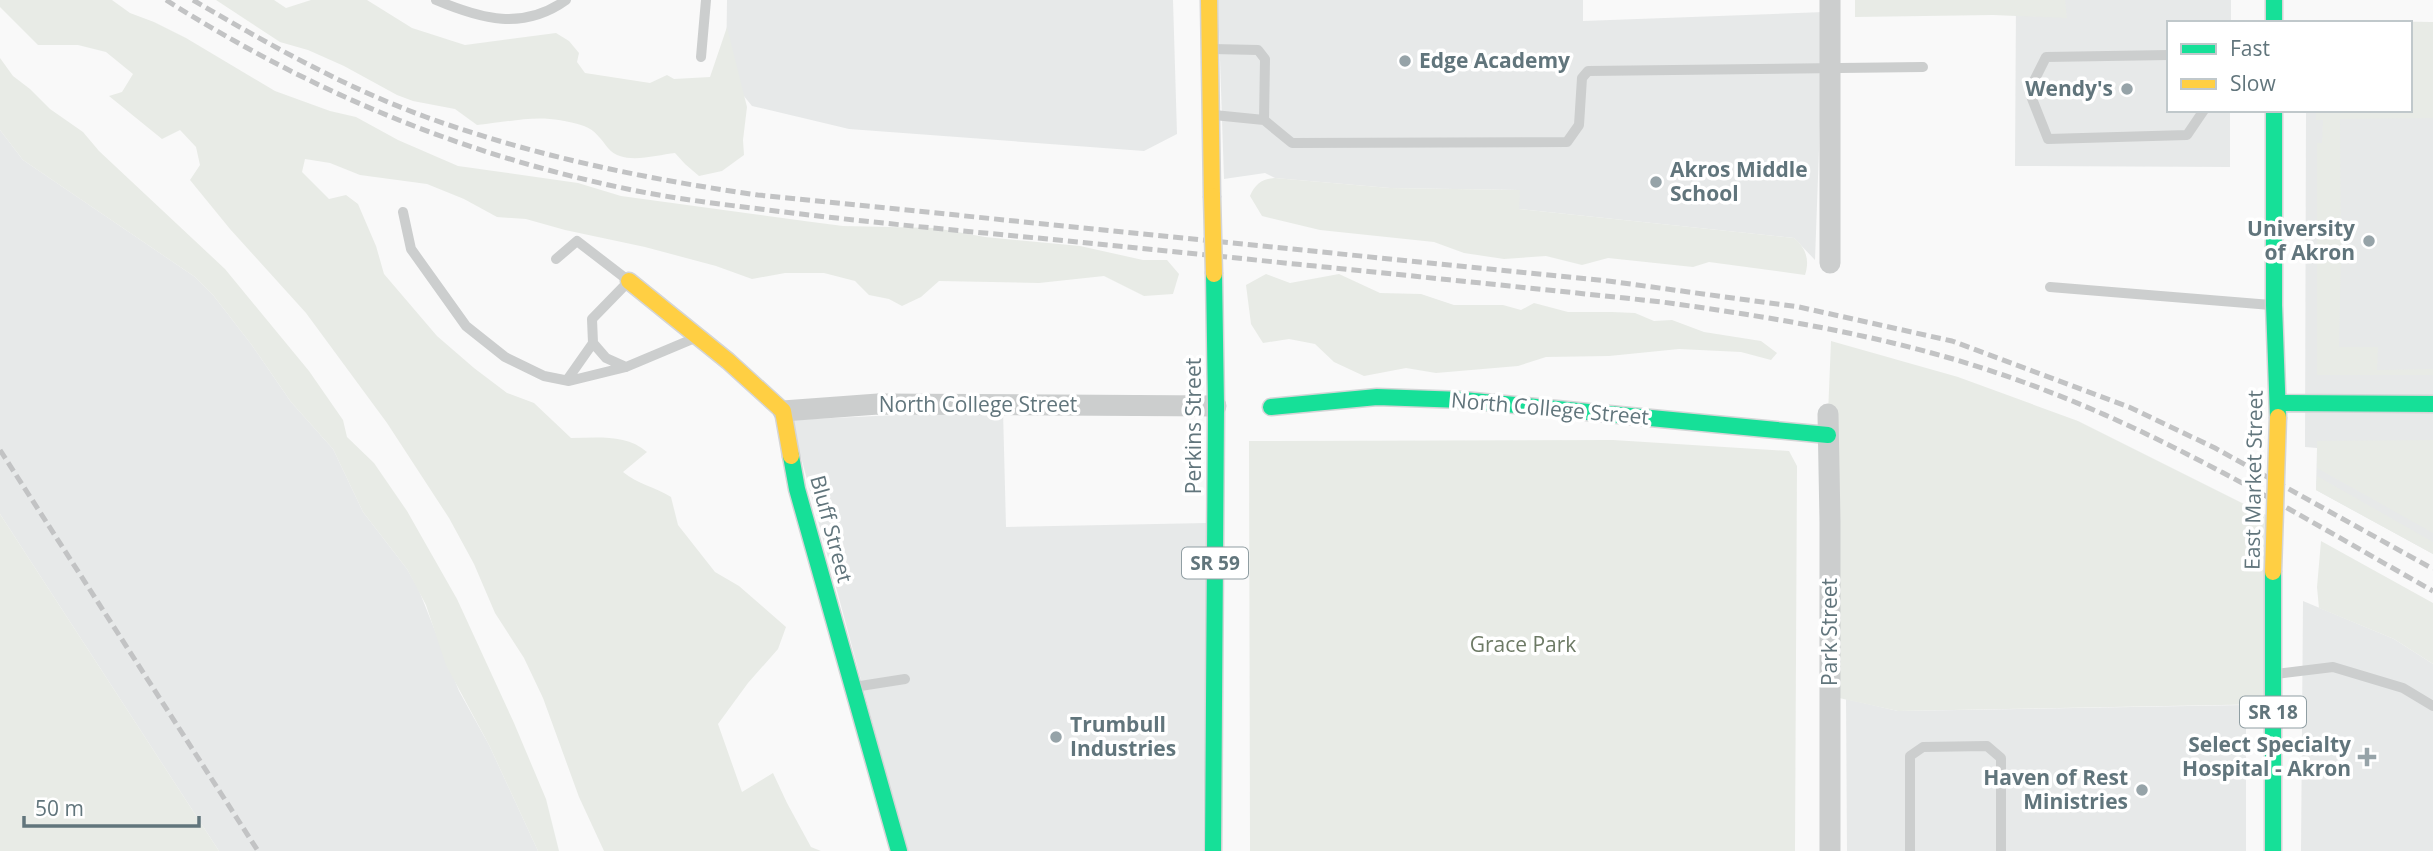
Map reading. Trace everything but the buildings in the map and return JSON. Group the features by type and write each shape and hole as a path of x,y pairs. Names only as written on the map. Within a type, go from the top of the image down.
{"main road":[{"name":"Perkins Street","path":"1209,0 1216,406 1213,851"},
{"path":"2274,0 2274,21"},
{"name":"East Market Street","path":"2273,851 2273,572 2278,410 2274,305 2274,112"},
{"path":"629,281 783,411"},
{"name":"North College Street","path":"1271,407 1377,397 1828,424"},
{"path":"2278,410 2433,404"},
{"name":"Bluff Street","path":"783,411 797,489 898,851"}],"street":[{"path":"1830,0 1830,263"},
{"name":"North College Street","path":"783,411 878,404 1216,406"},
{"name":"Park Street","path":"1828,424 1830,851"}],"lane":[{"path":"436,0 464,12 517,21 537,15 566,0"},
{"path":"701,57 706,0"},
{"path":"1210,49 1258,50 1265,59 1265,120"},
{"path":"2167,55 2046,57 2029,91 2048,139 2187,135 2203,112"},
{"path":"1211,115 1265,120 1292,143 1567,142 1579,125 1582,78 1588,71 1923,67"},
{"path":"403,212 411,249 466,326 505,357 544,376 567,380 626,367 697,337"},
{"path":"556,259 576,241 629,281 592,319 593,342 606,358 626,367"},
{"path":"2050,287 2274,305"},
{"path":"567,380 593,342"},
{"path":"2273,674 2333,667 2403,688 2433,706"},
{"path":"852,687 905,679"},
{"path":"1910,851 1910,756 1923,747 1987,746 2001,758 2001,851"}],"shaded area":[{"path":"727,0 1173,0 1177,134 1144,151 849,129 752,106 726,74"},
{"path":"1218,0 1583,0 1583,21 1824,12 1815,260 1794,238 1519,209 1519,190 1390,188 1275,178 1265,173 1224,179"},
{"path":"2016,0 2231,0 2231,21 2167,21 2167,112 2230,112 2230,167 2015,166"},
{"name":"University of Akron","path":"2412,22 2433,22 2433,554 2316,490 2317,448 2305,447 2306,112 2412,112"},
{"path":"0,130 23,160 195,277 213,295 251,344 291,402 333,449 363,512 407,569 418,588 459,691 489,745 538,851 219,851 0,514"},
{"path":"1003,410 1006,527 1207,523 1203,851 907,851 791,420"},
{"name":"Select Specialty Hospital - Akron","path":"2303,601 2394,639 2433,664 2433,851 2301,851"},
{"path":"1846,699 1898,711 2246,705 2246,851 1847,851"}],"green space":[{"path":"0,0 112,0 130,13 186,38 275,91 330,111 356,117 398,140 458,166 578,183 621,196 843,226 935,228 985,237 1080,246 1143,260 1167,260 1179,274 1173,294 1144,296 1104,276 1039,283 939,281 921,297 902,306 889,299 869,295 855,281 824,273 785,273 752,279 716,266 645,247 526,219 497,217 464,199 427,184 360,175 330,163 305,159 302,172 329,199 346,195 358,204 376,246 384,274 437,336 507,393 534,403 571,438 621,440 647,452 623,472 671,497 678,525 715,572 739,586 786,627 778,649 748,683 718,724 742,792 773,773 811,847 821,851 604,851 579,797 543,698 524,658 495,613 474,564 449,518 387,423 306,313 190,180 200,165 196,147 180,130 162,139 109,96 122,92 133,74 106,52 78,45 38,45 0,7"},
{"path":"216,0 274,0 286,8 311,0 367,0 412,28 465,45 556,33 569,41 579,53 577,62 585,73 650,83 667,75 674,79 710,77 727,27 747,107 744,155 722,171 699,176 675,153 640,158 622,157 608,148 591,130 569,122 542,118 477,125 455,109 397,95 344,66 308,50 280,42"},
{"path":"1855,0 2065,0 2067,18 1993,15 1855,17"},
{"path":"2412,22 2433,22 2433,118 2340,119 2339,347 2378,347 2377,370 2433,369 2433,375 2317,375 2317,143 2322,143 2323,120 2316,120 2316,112 2412,112"},
{"path":"0,58 13,76 50,109 83,132 99,151 225,269 309,371 343,420 347,437 374,463 407,511 457,599 546,799 559,851 538,851 489,745 446,665 426,605 407,569 363,512 333,449 291,402 251,344 213,295 195,277 23,160 0,130"},
{"path":"1275,178 1390,188 1520,190 1519,209 1794,238 1806,255 1806,270 1805,275 1709,262 1693,267 1608,258 1582,265 1546,256 1504,259 1464,253 1434,242 1320,230 1262,216 1250,196 1260,183"},
{"path":"1266,274 1290,283 1339,274 1380,293 1421,294 1454,305 1503,305 1521,310 1534,303 1568,312 1635,313 1654,321 1672,320 1704,332 1761,341 1777,353 1771,360 1741,352 1679,349 1609,356 1546,357 1518,366 1436,373 1406,368 1364,376 1334,362 1315,344 1289,339 1263,343 1251,324 1246,285"},
{"path":"1831,341 1958,377 2078,421 2274,519 2274,704 1898,711 1830,696 1828,414"},
{"name":"Grace Park","path":"1613,440 1789,451 1797,466 1795,851 1250,851 1249,441"},
{"path":"2433,440 2433,533 2317,468 2317,441"},
{"path":"2317,476 2433,542 2433,554 2316,490"},
{"path":"0,514 219,851 0,851"},
{"path":"2321,541 2433,603 2433,664 2394,639 2319,608 2317,587"}],"railway":[{"path":"166,0 278,65 393,118 512,160 637,191 837,218 1662,302 1799,323 1890,342 2023,382 2130,426 2232,478 2433,591"},
{"path":"193,0 307,64 426,117 549,155 632,174 758,195 1608,281 1799,307 1952,341 2129,407 2215,448 2433,569"},
{"path":"0,450 258,851"}],"traffic: fast":[{"path":"2274,0 2274,21"},
{"path":"2274,112 2274,305 2278,417"},
{"path":"1213,851 1216,406 1214,274"},
{"path":"1271,407 1377,397 1463,400 1828,435"},
{"path":"2278,403 2433,404"},
{"path":"791,456 797,489 899,851"},
{"path":"2273,572 2273,851"}],"traffic: slow":[{"path":"1209,0 1212,196"},
{"path":"1212,196 1214,274"},
{"path":"629,281 728,361 783,411 791,456"},
{"path":"2273,572 2278,417"}],"place":[{"name":"Edge Academy","path":"1405,61"},
{"name":"Wendy's","path":"2127,89"},
{"name":"Akros Middle School","path":"1656,182"},
{"name":"University of Akron","path":"2369,241"},
{"name":"Trumbull Industries","path":"1056,737"},
{"name":"Select Specialty Hospital - Akron","path":"2367,757"},
{"name":"Haven of Rest Ministries","path":"2142,790"}]}
